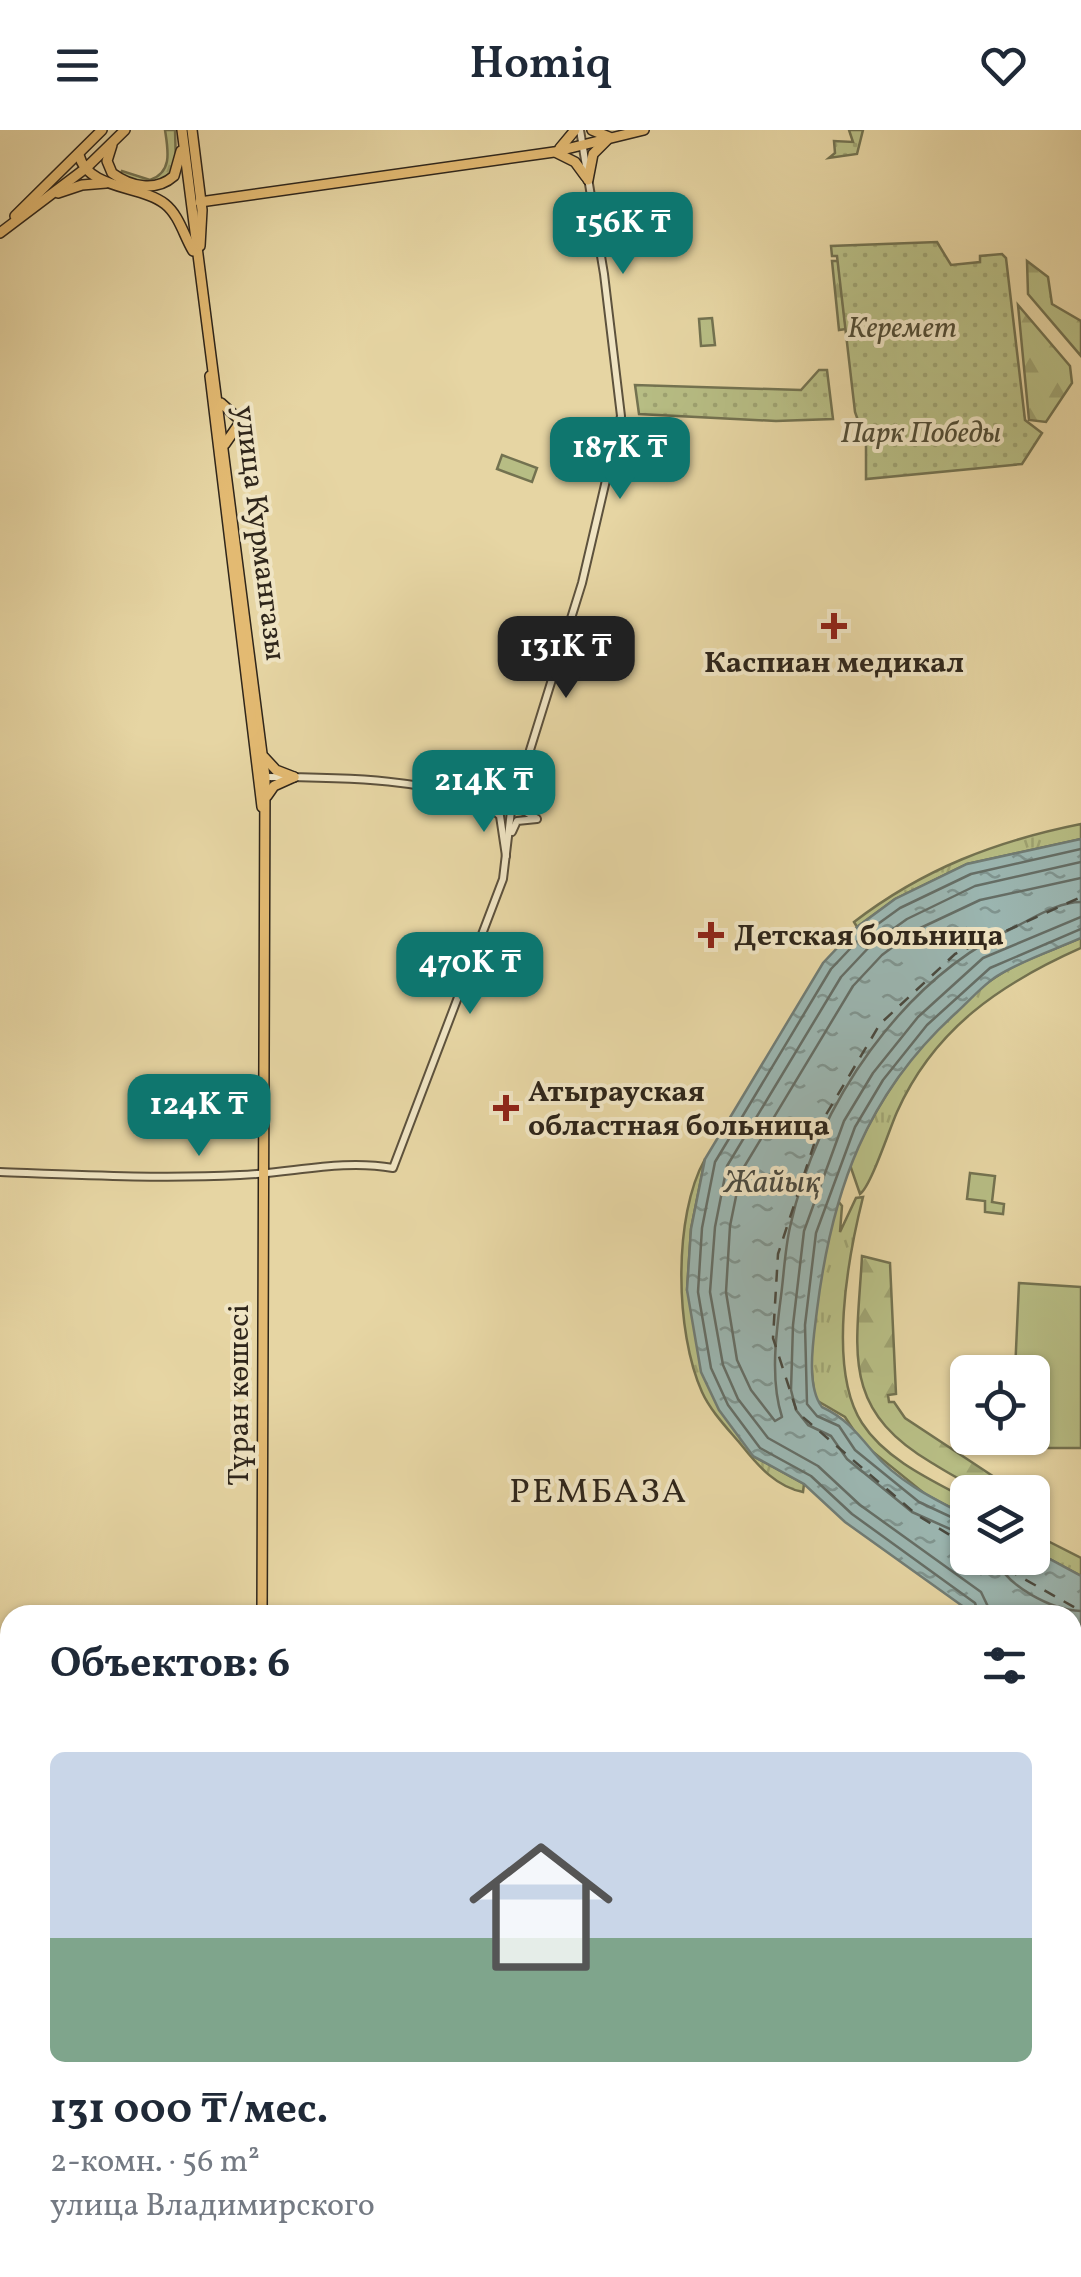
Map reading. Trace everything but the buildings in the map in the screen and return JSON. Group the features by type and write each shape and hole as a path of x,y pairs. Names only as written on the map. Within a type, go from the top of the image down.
{"main road":[{"path":"0,230 102,130"},
{"path":"111,130 124,131"},
{"path":"192,130 200,202 196,252"},
{"path":"554,152 577,130"},
{"path":"592,130 612,138"},
{"path":"200,202 554,152 644,130"},
{"path":"0,230 86,168 124,131"},
{"path":"113,143 106,161 112,174 122,181 153,186 174,176 182,134"},
{"name":"улица Курмангазы","path":"182,134 262,777 267,988 262,1174"},
{"path":"588,180 593,154 612,138"},
{"path":"554,152 575,162 588,180"},
{"path":"79,155 86,168 169,207 196,252"},
{"path":"46,198 82,184 114,184"},
{"name":"улица Курмангазы","path":"213,376 220,401 262,777"},
{"path":"220,401 241,421 225,444"},
{"path":"262,754 272,767 294,777"},
{"path":"264,804 274,786 294,777"},
{"name":"Тұран көшесі","path":"262,1174 262,1605"}],"street":[{"path":"0,1172 187,1178 262,1174 348,1162 394,1168 504,880 511,811 582,583 621,416 588,180 577,130"},
{"path":"262,777 410,782 503,801 520,786"},
{"path":"506,857 513,827 518,821 537,819 522,810 520,786"},
{"path":"481,799 511,811"},
{"path":"481,799 500,816 506,857"}],"green space":[{"path":"165,130 175,130 176,164 171,176 147,184 120,175 122,171 150,180 162,172 167,160"},
{"path":"849,130 863,130 857,154 829,158 835,153 834,141 853,142"},
{"path":"937,242 951,265 980,262 980,256 1002,254 1006,258 1025,420 1042,433 1022,464 866,479 866,443 855,412 837,256 832,256 831,246"},
{"path":"832,261 838,261 846,329 839,330"},
{"path":"1027,261 1048,277 1052,304 1081,321 1081,356 1028,294"},
{"path":"1018,305 1070,366 1072,383 1046,422 1029,420"},
{"path":"712,318 715,345 701,346 699,319"},
{"path":"819,370 827,370 833,419 776,421 639,414 635,385 801,390"},
{"path":"502,455 537,468 532,482 497,469"},
{"path":"1081,824 1081,839 967,864 895,899 857,927 854,922 907,887 961,860 1019,839"},
{"path":"1081,938 1081,948 1023,977 973,1012 930,1056 897,1112 860,1194 850,1165 892,1086 930,1036 996,977"},
{"path":"705,1159 691,1229 687,1290 753,1456 804,1484 803,1492 777,1481 755,1462 710,1407 693,1367 681,1274 687,1211"},
{"path":"970,1173 995,1176 992,1202 1004,1204 1003,1214 985,1212 985,1201 967,1199"},
{"path":"863,1197 847,1281 843,1344 851,1400 862,1423 883,1447 950,1489 950,1507 925,1494 862,1443 845,1417 816,1400 811,1354 825,1246 838,1201 842,1206 840,1232 856,1198"},
{"path":"862,1256 890,1263 896,1394 888,1395 889,1402 894,1402 905,1418 950,1448 950,1455 961,1455 991,1475 952,1475 902,1442 881,1421 860,1374"},
{"path":"1019,1283 1081,1287 1081,1448 1050,1448 1050,1355 1016,1355"},
{"path":"1050,1542 1081,1558 1081,1576 1050,1559"}],"water":[{"name":"Жайық","path":"1081,839 1081,938 1017,965 987,984 925,1043 899,1076 858,1147 832,1225 824,1266 812,1360 817,1398 822,1407 851,1427 894,1472 950,1507 950,1575 1050,1575 1050,1559 1081,1576 1081,1605 961,1605 845,1522 804,1484 753,1456 719,1410 701,1372 687,1290 691,1229 705,1159 823,963 857,927 895,899 967,864"}],"ferry route":[{"path":"950,1535 917,1515 797,1412 773,1338 778,1254 821,1123 880,1024 955,954 1081,897"},
{"path":"1017,1575 1070,1605"}],"place":[{"name":"Каспиан медикал","path":"834,626"},
{"name":"Детская больница","path":"711,935"},
{"name":"Атырауская областная больница","path":"506,1108"}],"district":[{"name":"РЕМБАЗА","path":"599,1490"}],"park label":[{"name":"Керемет","path":"902,327"},
{"name":"Парк Победы","path":"921,432"}]}
